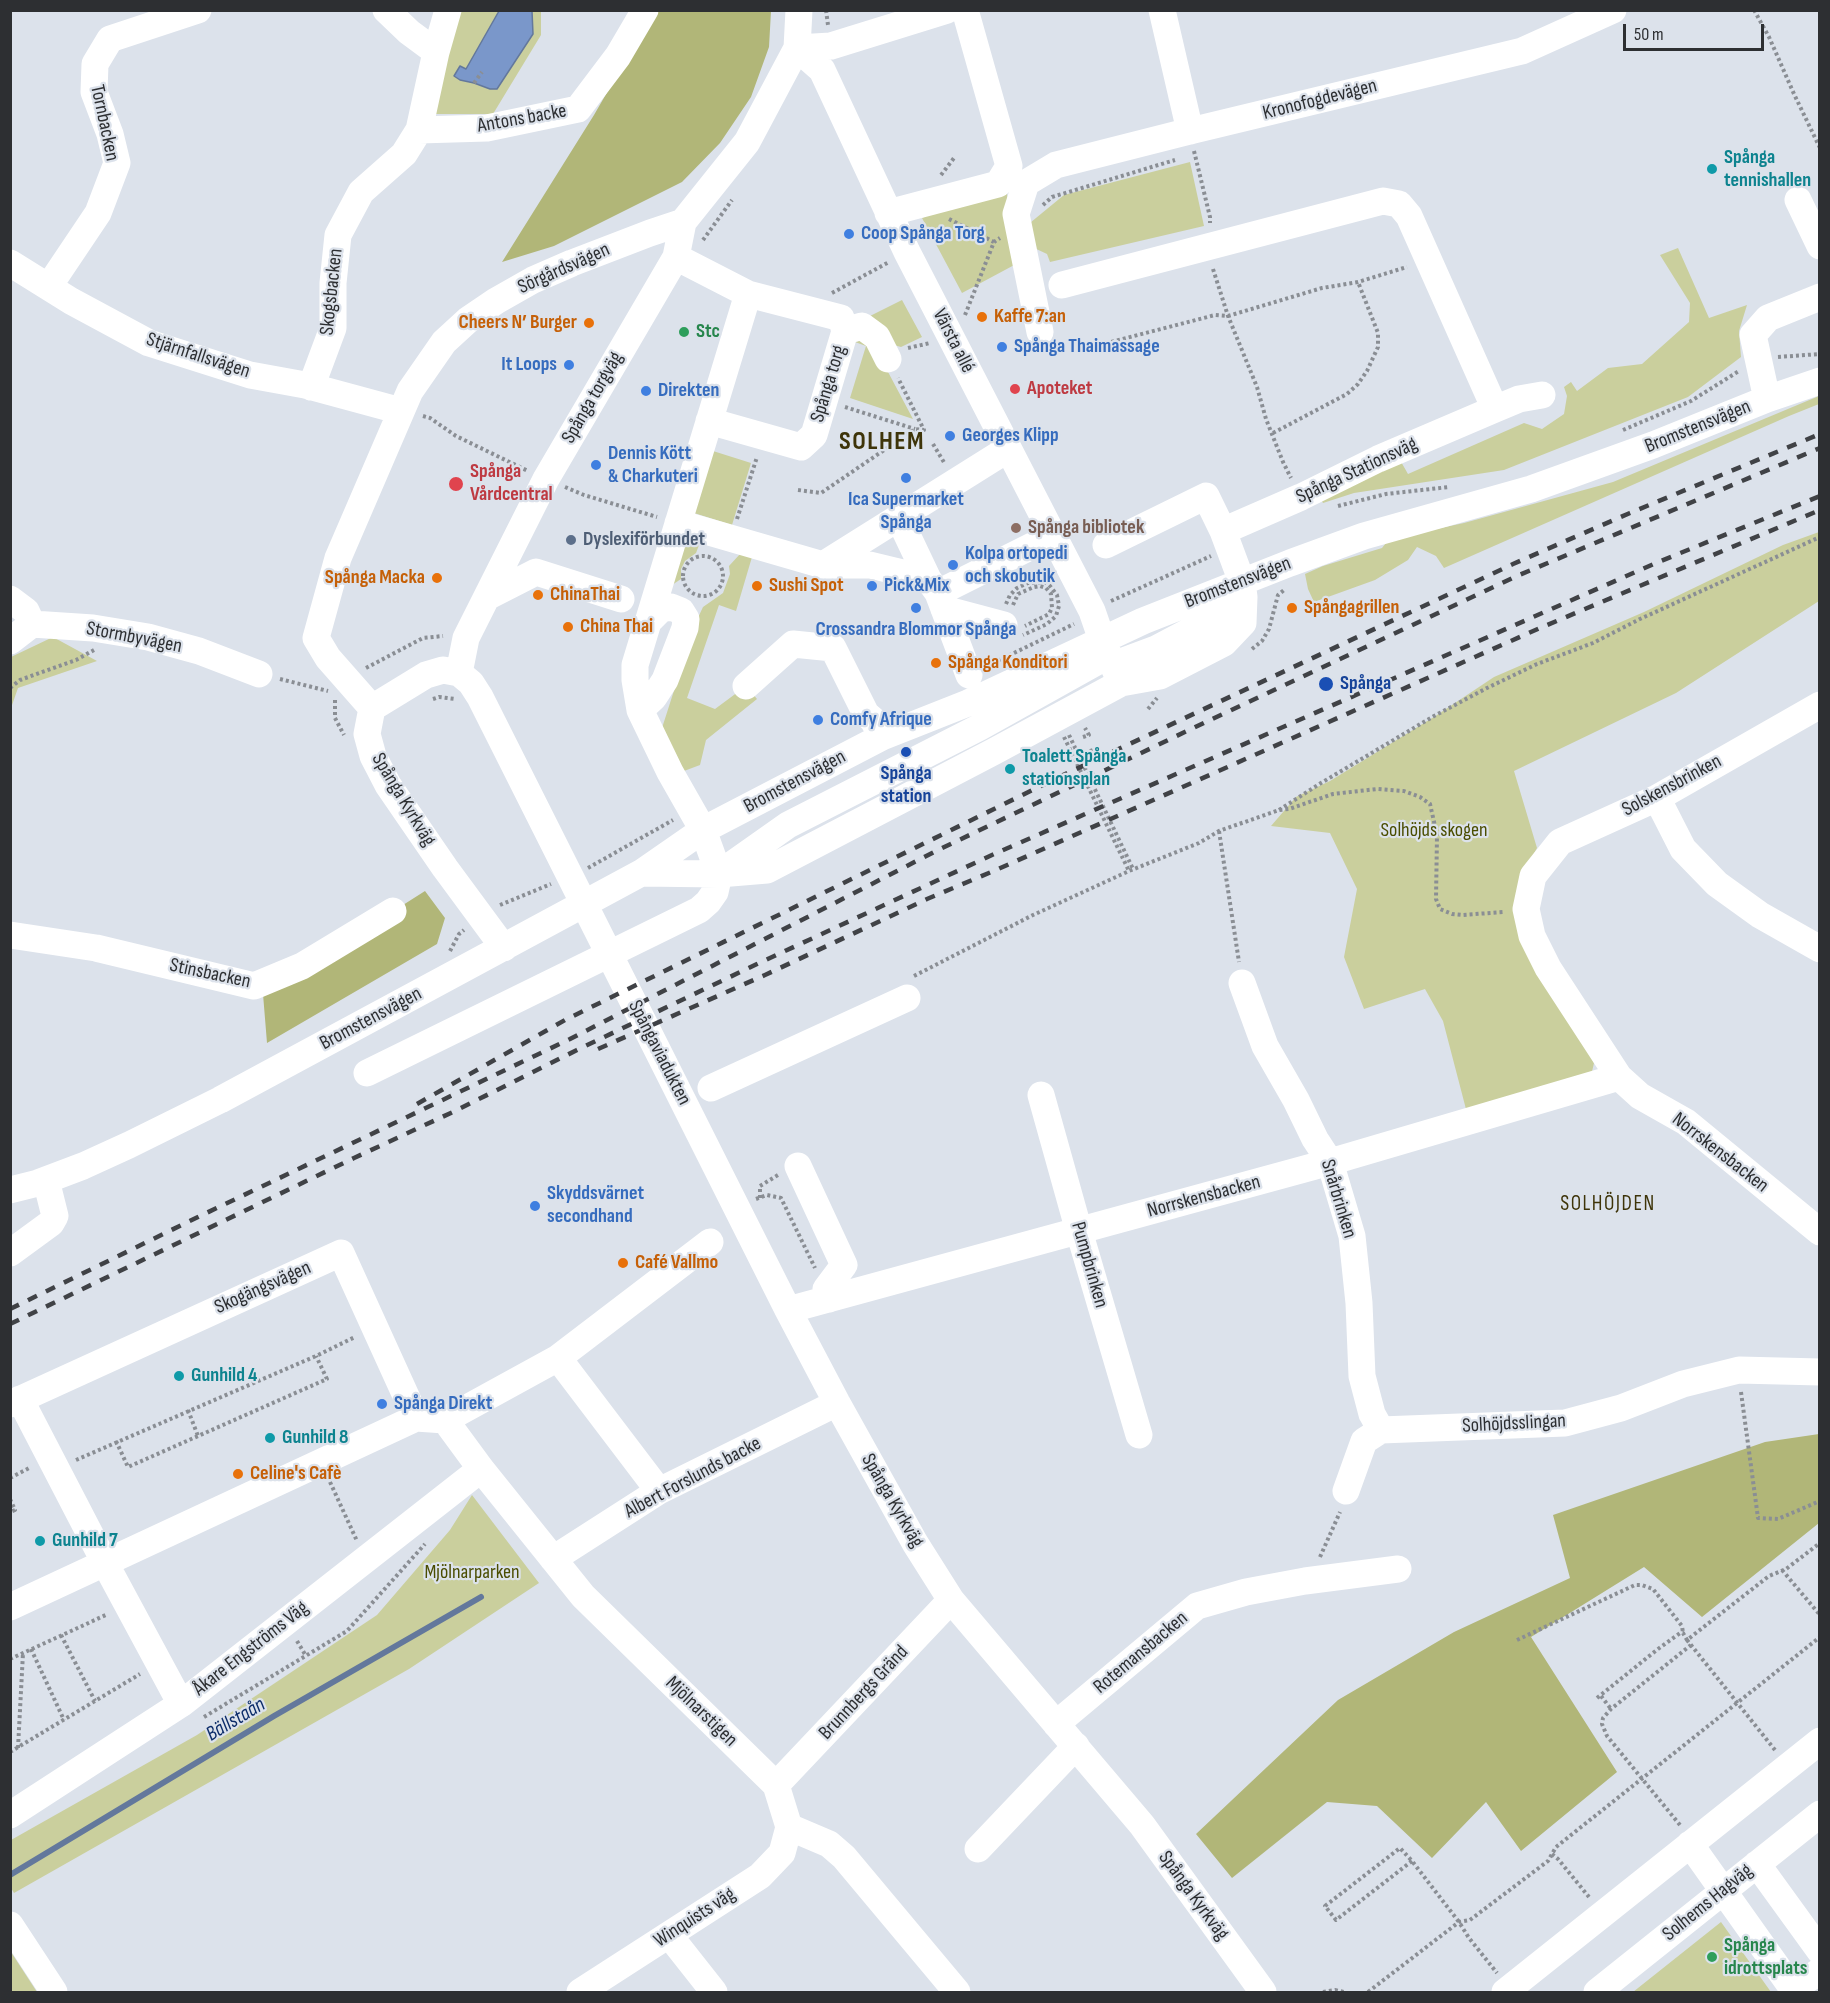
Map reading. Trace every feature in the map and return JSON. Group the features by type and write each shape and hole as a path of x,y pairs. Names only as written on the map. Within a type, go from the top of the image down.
{"street":[{"name":"Tornbacken","path":"49,286 98,213 117,164 110,134 94,92 94,64 110,39 198,10"},
{"path":"386,10 409,32 436,52"},
{"name":"Skogsbacken","path":"311,387 333,328 333,283 338,235 361,192 404,154 419,130 448,10"},
{"name":"Antons backe","path":"419,130 487,128 578,109 618,56 645,10"},
{"path":"683,222 747,142 797,48 799,10"},
{"path":"797,48 831,46 947,10"},
{"path":"888,213 998,184 1009,166 965,10"},
{"path":"1162,10 1197,146"},
{"name":"Kronofogdevägen","path":"1020,227 1016,214 1026,183 1056,165 1197,146 1522,51 1613,10"},
{"name":"Värsta allé","path":"797,48 822,70 907,252 1092,611 1111,661"},
{"path":"1798,200 1820,246"},
{"path":"1062,285 1383,201 1399,204 1409,216 1495,409"},
{"name":"Spånga torgväg","path":"459,673 466,638 546,479 676,257 683,222"},
{"name":"Sörgårdsvägen","path":"372,708 328,658 316,638 338,558 410,391 444,342 468,320 495,301 562,267 683,222"},
{"path":"1020,227 1040,332"},
{"name":"Spånga torg","path":"676,257 748,294 841,318 845,331 814,435 801,447 709,421"},
{"name":"Stjärnfallsvägen","path":"10,263 71,301 149,343 250,375 311,387 401,411"},
{"path":"367,1074 699,910 715,892 719,874 703,830 670,772 640,710 635,665 748,294"},
{"path":"1767,399 1753,335 1768,318 1820,297"},
{"path":"845,331 862,326 877,337 888,359"},
{"name":"Bromstensvägen","path":"10,1190 46,1180 129,1145 200,1110 641,873 703,830 882,737 968,704 1111,661 1143,621 1243,589 1364,536 1531,489 1820,381"},
{"name":"Spånga Stationsväg","path":"1223,531 1301,497 1378,459 1495,409 1519,399 1542,395"},
{"path":"823,565 899,518 915,493 1008,449"},
{"path":"641,873 719,874 788,825 1111,661 1160,676 1224,643 1243,623 1243,589 1223,531 1206,496 1106,545"},
{"path":"899,518 936,594 969,675"},
{"path":"678,523 823,565 870,565 936,594 1013,623"},
{"path":"936,594 1052,536"},
{"path":"487,597 536,572 621,599"},
{"path":"10,599 26,611 32,624 10,641"},
{"path":"640,710 654,697 665,680 685,628 686,619 681,611 671,608 661,609 649,621"},
{"name":"Stormbyvägen","path":"32,624 93,628 148,637 199,651 259,674"},
{"path":"746,686 793,644 833,648 866,714 873,720 882,737"},
{"path":"372,708 426,675 443,670 459,673"},
{"name":"Spångaviadukten","path":"459,673 471,683 484,705 749,1230"},
{"name":"Solskensbrinken","path":"1533,876 1560,842 1657,798 1820,705"},
{"name":"Spånga Kyrkväg","path":"372,708 368,734 373,756 388,785 504,948"},
{"path":"1657,798 1683,849 1717,884 1760,915 1820,949"},
{"name":"Norrskensbacken","path":"1533,876 1526,909 1532,936 1548,968 1619,1077 1640,1096 1686,1122 1820,1232"},
{"name":"Stinsbacken","path":"10,935 96,948 254,986 302,966 393,911"},
{"name":"Snårbrinken","path":"1242,983 1265,1046 1315,1139 1330,1162 1352,1236 1359,1303 1362,1376 1372,1414 1381,1430"},
{"path":"711,1088 907,998"},
{"name":"Norrskensbacken","path":"788,1310 827,1294 1079,1231 1330,1162 1619,1077"},
{"name":"Pumpbrinken","path":"1041,1095 1139,1435"},
{"path":"798,1166 844,1265 827,1294"},
{"path":"10,1253 51,1223 55,1216 46,1180"},
{"name":"Spånga Kyrkväg","path":"749,1230 837,1403 915,1543 951,1600 1142,1825 1263,1992"},
{"path":"10,1607 416,1418 445,1420 558,1358 710,1242"},
{"name":"Skogängsvägen","path":"181,1704 57,1469 15,1401 341,1253 416,1418"},
{"path":"558,1358 659,1491"},
{"name":"Solhöjdsslingan","path":"1381,1430 1565,1424 1622,1408 1683,1383 1739,1370 1820,1372"},
{"name":"Albert Forslunds backe","path":"553,1559 659,1491 837,1403"},
{"name":"Mjölnarstigen","path":"445,1420 481,1469 583,1596 776,1785 789,1827"},
{"path":"1346,1491 1364,1441 1381,1430"},
{"name":"Åkare Engströms Väg","path":"10,1815 181,1704 481,1469"},
{"name":"Rotemansbacken","path":"1056,1724 1197,1606 1246,1592 1305,1581 1398,1569"},
{"name":"Brunnbergs Gränd","path":"776,1785 951,1600"},
{"path":"1507,1991 1820,1741"},
{"path":"978,1849 1076,1746"},
{"name":"Solhems Hagväg","path":"1597,1992 1820,1814"},
{"path":"789,1827 829,1844 844,1857 957,1992"},
{"name":"Winquists väg","path":"580,1992 760,1876 782,1853 789,1827"},
{"path":"1690,1844 1794,1991 1820,1971"},
{"path":"1757,1864 1820,1951"},
{"path":"10,1925 54,1992"},
{"path":"669,1935 714,1992"}],"path":[{"path":"1755,10 1820,148"},
{"path":"474,83 482,72"},
{"path":"1197,146 1210,217 1208,248 1216,282 1257,387 1266,419 1283,462 1301,497"},
{"path":"937,178 954,158"},
{"path":"824,401 924,430 888,359 910,347 952,341 994,242 1020,227 1052,197 1184,158"},
{"path":"918,204 994,242"},
{"path":"805,308 907,252"},
{"path":"1088,348 1215,315 1228,316 1322,288 1358,282 1416,264 1427,258"},
{"path":"1273,433 1347,394 1358,384 1370,365 1378,346 1378,333 1358,282"},
{"path":"1614,433 1691,401 1732,377 1757,358 1820,354"},
{"path":"798,490 821,493 915,429"},
{"path":"735,525 763,436"},
{"path":"885,450 888,455"},
{"path":"1331,507 1386,494 1460,486"},
{"path":"1124,861 1129,871 1199,843 1219,831 1279,810 1434,716 1487,688 1555,656 1593,643 1640,619 1820,537"},
{"path":"704,556 720,566 722,584 713,594 701,596 688,589 684,577 687,565 692,560 704,556"},
{"path":"1032,655 1013,623 1014,601 1018,594 1040,586 1046,588 1053,601 1049,614 1043,619"},
{"path":"10,688 20,681 76,660 123,633"},
{"path":"259,674 335,693"},
{"path":"431,699 439,697 457,700"},
{"path":"1083,724 1089,735 1083,737"},
{"path":"1065,726 1133,869"},
{"path":"1074,758 1095,749"},
{"path":"1279,810 1289,809 1333,794 1377,789 1404,791 1420,797 1430,804 1437,835 1436,899 1440,909 1462,915 1526,909"},
{"path":"1219,831 1238,951"},
{"path":"494,899 501,904"},
{"path":"760,1198 760,1186 764,1182 798,1166"},
{"path":"750,1201 767,1195 781,1198 827,1294"},
{"path":"57,1469 316,1356 374,1327"},
{"path":"117,1441 128,1467 327,1379 316,1356"},
{"path":"1739,1370 1758,1518 1778,1518 1820,1501"},
{"path":"188,1410 198,1436"},
{"path":"320,1462 365,1559"},
{"path":"1305,1581 1317,1565 1340,1512 1346,1491"},
{"path":"10,1499 15,1510 10,1512"},
{"path":"1687,1640 1770,1576 1820,1543"},
{"path":"1782,1570 1820,1615"},
{"path":"1517,1640 1635,1585 1649,1586 1682,1626 1687,1640 1789,1766"},
{"path":"10,1659 127,1604"},
{"path":"1611,1709 1599,1697 1658,1649 1683,1633"},
{"path":"62,1635 95,1701"},
{"path":"1368,1992 1458,1922 1470,1920 1548,1861 1556,1846 1820,1637"},
{"path":"1690,1844 1690,1836 1607,1736 1603,1729 1603,1718 1611,1709 1691,1645"},
{"path":"31,1649 64,1720"},
{"path":"18,1748 23,1653"},
{"path":"10,1752 159,1662"},
{"path":"1412,1861 1336,1920 1325,1906 1400,1848 1412,1861 1458,1922 1507,1991"},
{"path":"1552,1854 1602,1914"},
{"path":"1323,1992 1335,1990 1344,1992"}],"green space":[{"path":"457,11 541,11 541,35 493,114 429,114"},
{"path":"654,11 771,11 769,47 751,97 720,143 682,182 554,246 502,262 594,115"},
{"path":"1190,162 1204,226 1050,262 1047,254 1030,246 1025,227 1064,195"},
{"path":"1006,188 1018,263 962,293 922,218"},
{"path":"1678,248 1709,318 1747,305 1739,331 1741,357 1688,397 1504,470 1354,493 1323,503 1320,498 1400,460 1408,474 1524,423 1542,429 1564,414 1567,396 1564,387 1571,382 1577,391 1608,368 1642,364 1689,322 1690,303 1660,255"},
{"path":"902,300 922,337 901,347 890,344 860,321"},
{"path":"870,338 913,419 850,398 866,346 855,342"},
{"path":"1819,396 1819,404 1444,568 1436,556 1417,547 1408,560 1375,580 1314,602 1308,589 1305,574 1323,566 1382,548 1389,539 1464,523 1613,482"},
{"path":"713,451 751,463 732,525 694,513"},
{"name":"Solhöjds skogen","path":"1819,532 1819,601 1676,693 1514,771 1537,848 1518,884 1594,1063 1591,1076 1467,1113 1443,1021 1425,989 1364,1009 1344,957 1357,889 1330,833 1271,826 1296,797 1330,781 1494,677 1644,612 1783,545"},
{"path":"684,542 699,545 696,553 685,561 681,569 681,579 669,587"},
{"path":"740,554 752,557 736,611 719,605 687,698 715,709 746,686 757,699 706,740 700,765 684,771 662,728 696,622 703,607 723,593 730,574 729,566"},
{"path":"53,637 97,661 18,688 11,708 11,657"},
{"path":"425,891 445,918 437,944 267,1043 263,994"},
{"path":"1819,1434 1819,1523 1702,1617 1644,1567 1531,1637 1617,1772 1521,1851 1486,1802 1432,1858 1377,1806 1327,1802 1232,1878 1196,1834 1338,1700 1454,1632 1570,1578 1553,1515 1765,1442"},
{"name":"Mjölnarparken","path":"472,1495 539,1583 409,1669 14,1893 11,1888 11,1840 197,1735 377,1615 450,1530"},
{"name":"Spånga idrottsplats","path":"1721,1922 1771,1992 1633,1992"},
{"path":"11,1952 37,1992 11,1992"}],"water":[{"path":"499,11 532,11 533,34 497,89 460,80 454,76 460,66 466,69"}],"waterway":[{"name":"Bällstaån","path":"10,1875 274,1716 481,1597"}],"railway":[{"path":"417,1104 565,1020 1057,778 1513,564 1820,434"},
{"path":"10,1309 570,1039 934,852 1210,720 1517,576 1820,448"},
{"path":"10,1324 757,964 992,855 1656,563 1820,496"},
{"path":"598,1049 765,975 927,899 1540,628 1820,510"}],"place":[{"name":"Spånga tennishallen","path":"1712,169"},
{"name":"Coop Spånga Torg","path":"849,234"},
{"name":"Kaffe 7:an","path":"982,317"},
{"name":"Cheers N’ Burger","path":"589,323"},
{"name":"Stc","path":"684,332"},
{"name":"Spånga Thaimassage","path":"1002,347"},
{"name":"It Loops","path":"569,365"},
{"name":"Apoteket","path":"1015,389"},
{"name":"Direkten","path":"646,391"},
{"name":"Georges Klipp","path":"950,436"},
{"name":"Dennis Kött & Charkuteri","path":"596,465"},
{"name":"Ica Supermarket Spånga","path":"906,478"},
{"name":"Spånga Vårdcentral","path":"456,484"},
{"name":"Spånga bibliotek","path":"1016,528"},
{"name":"Dyslexiförbundet","path":"571,540"},
{"name":"Kolpa ortopedi och skobutik","path":"953,565"},
{"name":"Spånga Macka","path":"437,578"},
{"name":"Sushi Spot","path":"757,586"},
{"name":"Pick&Mix","path":"872,586"},
{"name":"ChinaThai","path":"538,595"},
{"name":"Crossandra Blommor Spånga","path":"916,608"},
{"name":"Spångagrillen","path":"1292,608"},
{"name":"China Thai","path":"568,627"},
{"name":"Spånga Konditori","path":"936,663"},
{"name":"Spånga","path":"1326,684"},
{"name":"Comfy Afrique","path":"818,720"},
{"name":"Spånga station","path":"906,752"},
{"name":"Toalett Spånga stationsplan","path":"1010,769"},
{"name":"Skyddsvärnet secondhand","path":"535,1206"},
{"name":"Café Vallmo","path":"623,1263"},
{"name":"Gunhild 4","path":"179,1376"},
{"name":"Spånga Direkt","path":"382,1404"},
{"name":"Gunhild 8","path":"270,1438"},
{"name":"Celine's Cafè","path":"238,1474"},
{"name":"Gunhild 7","path":"40,1541"},
{"name":"Spånga idrottsplats","path":"1712,1957"}],"district":[{"name":"SOLHEM","path":"882,442"},
{"name":"SOLHÖJDEN","path":"1608,1205"}]}
